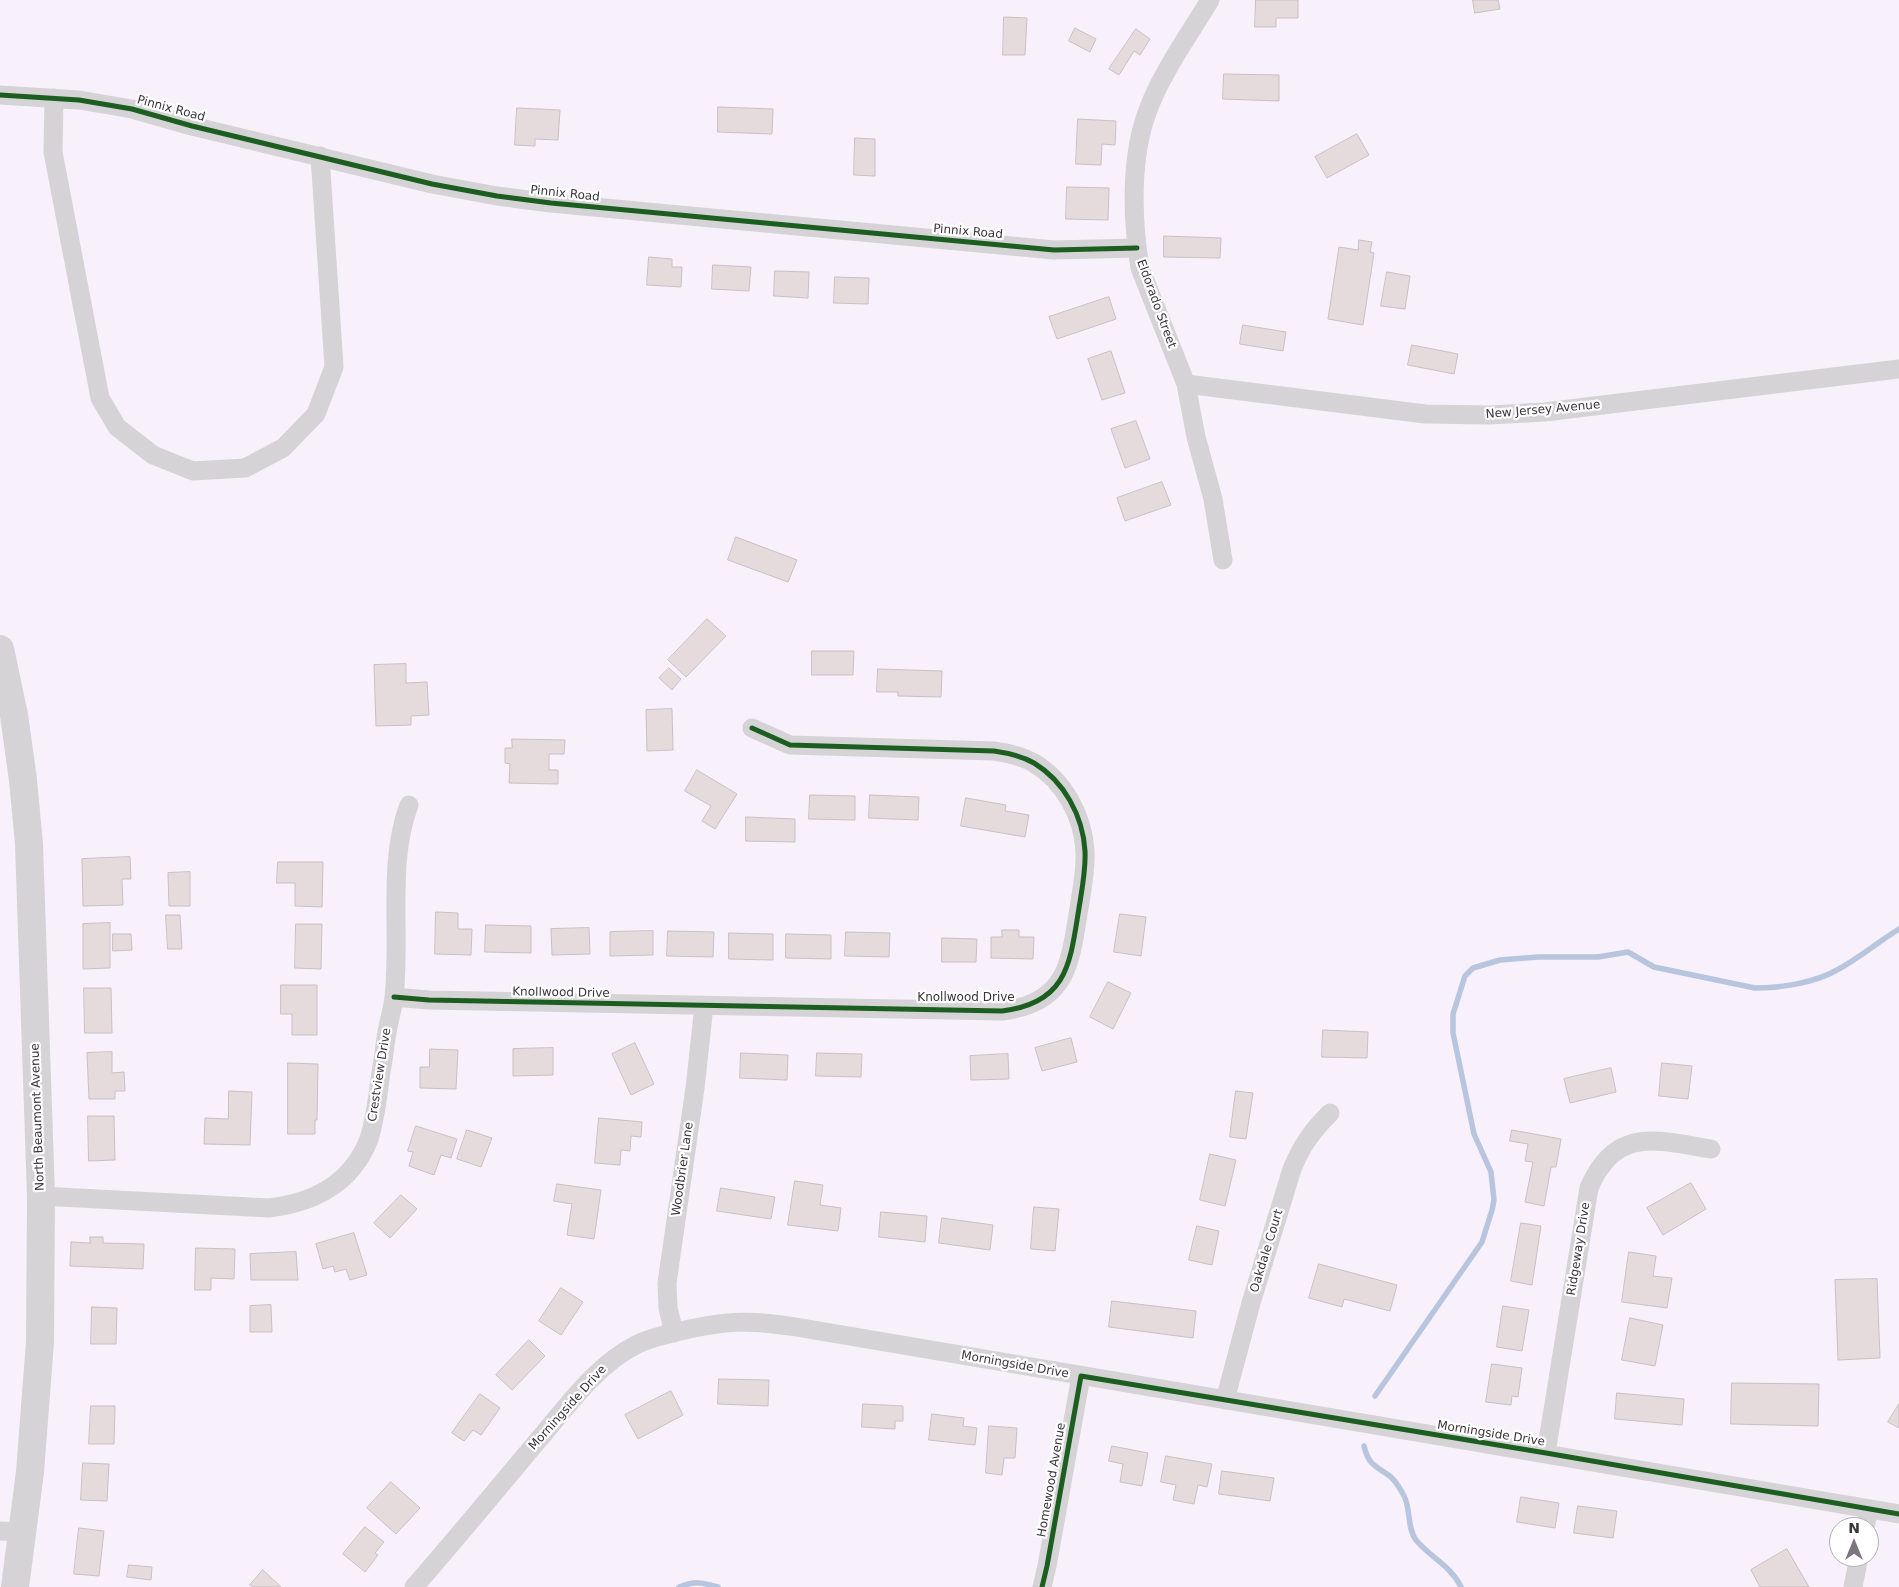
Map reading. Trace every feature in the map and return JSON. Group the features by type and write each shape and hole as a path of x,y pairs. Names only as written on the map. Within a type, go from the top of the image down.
{"street":[{"name":"Eldorado Street","path":"1210,0 1148,109 1140,135 1136,162 1135,205 1140,268 1186,384 1196,437 1213,499 1224,560"},
{"name":"Pinnix Road","path":"0,95 54,98 132,108 192,126 432,184 497,196 551,203 1054,250 1137,248"},
{"path":"54,98 53,152 100,398 117,427 153,454 193,471 245,468 283,448 316,414 334,367 320,156"},
{"name":"New Jersey Avenue","path":"1186,384 1425,414 1489,415 1545,412 1899,368"},
{"name":"North Beaumont Avenue","path":"0,649 14,715 29,844 41,1196 40,1342 30,1472 11,1531 15,1587"},
{"name":"Knollwood Drive","path":"394,997 429,1000 1002,1011 1019,1009 1036,1003 1050,993 1061,980 1071,956 1084,873 1085,851 1082,829 1075,808 1063,789 1050,774 1033,762 1014,754 994,751 790,745 752,728"},
{"name":"Crestview Drive","path":"41,1196 269,1208 290,1206 311,1199 330,1189 346,1176 359,1159 368,1140 374,1119 394,997 398,841 409,805"},
{"name":"Woodbrier Lane","path":"674,1333 668,1308 667,1283 696,1088 704,1006"},
{"name":"Oakdale Court","path":"1225,1400 1251,1303 1292,1169 1301,1148 1314,1129 1330,1113"},
{"name":"Ridgeway Drive","path":"1546,1453 1589,1188 1595,1172 1605,1159 1618,1149 1633,1142 1662,1141 1711,1149"},
{"name":"Morningside Drive","path":"414,1587 598,1372 616,1356 637,1344 674,1333 704,1325 734,1321 765,1322 1386,1428 1546,1453 1862,1517"},
{"name":"Homewood Avenue","path":"1042,1587 1081,1376"},
{"name":"Morningside Drive","path":"1875,1517 1899,1514"},
{"path":"1853,1587 1857,1567"}],"building":[{"path":"1256,0 1298,0 1298,18 1276,18 1276,27 1255,27"},
{"path":"1473,0 1498,0 1500,9 1475,13"},
{"path":"1004,17 1027,18 1025,55 1003,55"},
{"path":"1075,28 1096,39 1090,52 1069,41"},
{"path":"1136,29 1150,39 1140,55 1134,51 1119,75 1109,69"},
{"path":"1224,74 1279,75 1279,101 1223,99"},
{"path":"718,107 773,109 772,134 718,132"},
{"path":"517,108 560,110 558,140 535,139 535,146 515,145"},
{"path":"1078,119 1116,121 1115,145 1102,144 1101,165 1076,164"},
{"path":"1357,134 1369,155 1327,178 1315,157"},
{"path":"855,138 875,139 875,176 854,175"},
{"path":"1067,187 1109,188 1108,220 1066,219"},
{"path":"1164,236 1221,238 1220,258 1164,257"},
{"path":"1359,240 1372,242 1370,252 1374,253 1363,325 1328,319 1339,247 1358,250"},
{"path":"649,257 672,259 672,267 682,267 681,287 647,285"},
{"path":"713,265 751,267 749,291 712,289"},
{"path":"775,271 809,272 808,298 774,296"},
{"path":"1387,272 1410,276 1405,309 1381,306"},
{"path":"835,277 869,278 868,304 834,303"},
{"path":"1109,297 1116,319 1057,339 1049,317"},
{"path":"1243,325 1286,332 1283,351 1240,344"},
{"path":"1412,345 1458,354 1454,374 1408,365"},
{"path":"1111,351 1125,393 1102,400 1088,359"},
{"path":"1136,421 1150,459 1125,468 1111,429"},
{"path":"1162,482 1171,505 1125,521 1117,498"},
{"path":"736,537 797,560 788,582 728,560"},
{"path":"707,619 726,636 686,677 668,660"},
{"path":"812,651 854,651 853,675 812,675"},
{"path":"406,664 406,683 427,682 429,715 411,716 411,725 376,726 374,665"},
{"path":"669,668 681,679 672,690 659,678"},
{"path":"878,669 942,671 941,697 898,696 898,692 877,692"},
{"path":"672,709 673,750 647,751 646,710"},
{"path":"512,739 565,740 564,754 549,754 549,770 558,770 558,784 509,783 510,764 505,763 505,748 512,748"},
{"path":"697,770 737,794 715,829 702,821 711,806 685,791"},
{"path":"810,795 855,796 855,820 809,819"},
{"path":"870,795 919,797 918,820 869,818"},
{"path":"966,798 1006,805 1005,811 1029,815 1025,837 961,826"},
{"path":"746,817 795,819 795,842 746,841"},
{"path":"130,857 131,879 122,879 123,905 83,906 82,859"},
{"path":"278,862 323,862 322,907 295,906 295,883 277,883"},
{"path":"190,872 190,906 169,906 168,873"},
{"path":"436,912 458,913 458,929 472,929 471,955 435,954"},
{"path":"1120,914 1146,917 1141,956 1114,952"},
{"path":"166,915 180,915 182,949 168,949"},
{"path":"110,923 110,968 83,969 83,924"},
{"path":"296,924 322,924 321,969 295,968"},
{"path":"486,925 531,926 531,953 485,952"},
{"path":"589,928 590,954 552,955 551,929"},
{"path":"1002,930 1019,930 1019,937 1034,937 1033,959 991,958 991,937 1002,937"},
{"path":"653,931 653,955 610,956 610,932"},
{"path":"668,931 714,932 713,957 667,956"},
{"path":"846,932 890,933 889,957 845,956"},
{"path":"729,933 773,934 773,960 729,959"},
{"path":"113,934 131,934 132,950 113,951"},
{"path":"786,934 831,935 831,959 786,958"},
{"path":"942,938 977,939 976,962 942,962"},
{"path":"1108,982 1131,993 1113,1029 1090,1017"},
{"path":"281,985 317,985 317,1035 292,1035 292,1014 281,1014"},
{"path":"84,988 111,988 112,1033 85,1033"},
{"path":"1323,1030 1368,1032 1367,1058 1322,1057"},
{"path":"1071,1038 1077,1062 1042,1071 1035,1048"},
{"path":"635,1043 654,1084 631,1095 612,1054"},
{"path":"553,1048 553,1075 513,1076 513,1049"},
{"path":"430,1049 458,1050 456,1089 420,1088 420,1067 429,1067"},
{"path":"112,1052 112,1073 124,1072 125,1091 115,1091 115,1099 89,1099 87,1053"},
{"path":"741,1053 788,1055 787,1080 740,1078"},
{"path":"817,1053 862,1054 861,1077 816,1076"},
{"path":"1008,1054 1009,1079 971,1080 970,1056"},
{"path":"288,1063 318,1064 315,1134 288,1134"},
{"path":"1662,1063 1692,1066 1688,1099 1659,1096"},
{"path":"1611,1068 1616,1092 1570,1103 1564,1079"},
{"path":"229,1091 252,1092 250,1145 204,1144 205,1118 228,1119"},
{"path":"1236,1091 1253,1093 1246,1139 1230,1137"},
{"path":"88,1116 114,1116 115,1160 89,1161"},
{"path":"599,1118 642,1122 641,1137 631,1136 630,1151 621,1150 620,1165 595,1163"},
{"path":"416,1126 457,1139 451,1158 441,1155 434,1175 409,1166 413,1152 408,1151"},
{"path":"467,1130 492,1138 481,1167 457,1159"},
{"path":"1512,1130 1561,1139 1556,1167 1551,1167 1544,1206 1525,1202 1533,1162 1525,1161 1528,1144 1510,1141"},
{"path":"1210,1154 1236,1160 1225,1206 1200,1200"},
{"path":"795,1181 823,1185 820,1205 841,1208 838,1231 788,1225"},
{"path":"1691,1183 1706,1209 1663,1235 1647,1208"},
{"path":"557,1184 601,1190 594,1239 567,1235 572,1204 554,1201"},
{"path":"721,1188 775,1197 771,1219 717,1211"},
{"path":"401,1195 417,1209 390,1238 374,1223"},
{"path":"1034,1207 1059,1209 1055,1251 1031,1249"},
{"path":"881,1212 927,1216 925,1242 879,1237"},
{"path":"942,1218 993,1225 990,1250 939,1243"},
{"path":"1521,1223 1541,1226 1532,1285 1511,1281"},
{"path":"1197,1226 1219,1231 1212,1265 1189,1260"},
{"path":"354,1233 367,1275 350,1280 346,1269 335,1272 333,1266 323,1269 316,1244"},
{"path":"90,1237 103,1237 103,1243 144,1244 143,1269 70,1266 71,1242 90,1243"},
{"path":"196,1248 235,1249 234,1279 211,1278 211,1290 195,1290"},
{"path":"296,1252 298,1280 251,1280 250,1254"},
{"path":"1629,1252 1656,1256 1653,1276 1672,1278 1667,1308 1622,1302"},
{"path":"1319,1264 1397,1285 1390,1311 1344,1299 1342,1307 1309,1298"},
{"path":"1877,1279 1880,1358 1838,1360 1835,1280"},
{"path":"561,1288 583,1302 561,1335 539,1321"},
{"path":"1112,1301 1196,1311 1193,1338 1109,1327"},
{"path":"271,1305 272,1332 250,1332 250,1306"},
{"path":"1503,1306 1529,1310 1522,1351 1497,1347"},
{"path":"92,1307 117,1308 116,1344 91,1344"},
{"path":"1630,1318 1663,1325 1655,1366 1622,1360"},
{"path":"529,1340 545,1356 512,1390 496,1375"},
{"path":"1492,1364 1522,1368 1518,1397 1512,1396 1511,1405 1486,1402"},
{"path":"719,1379 769,1380 768,1406 718,1404"},
{"path":"1732,1383 1819,1384 1818,1426 1731,1424"},
{"path":"671,1391 683,1415 638,1439 625,1415"},
{"path":"1617,1393 1684,1399 1682,1425 1615,1419"},
{"path":"480,1394 500,1408 481,1435 473,1430 464,1441 452,1433"},
{"path":"863,1404 903,1406 903,1421 895,1421 895,1429 862,1427"},
{"path":"1899,1404 1899,1428 1888,1422"},
{"path":"91,1406 115,1406 114,1444 89,1444"},
{"path":"932,1414 964,1418 963,1426 977,1428 975,1445 929,1440"},
{"path":"989,1426 1017,1428 1015,1458 1004,1458 1002,1475 986,1473"},
{"path":"1112,1446 1148,1453 1142,1486 1120,1482 1123,1464 1109,1461"},
{"path":"1166,1456 1212,1464 1207,1487 1198,1485 1194,1504 1173,1500 1176,1485 1161,1482"},
{"path":"83,1463 109,1464 107,1501 81,1500"},
{"path":"1222,1471 1274,1478 1270,1501 1219,1494"},
{"path":"391,1482 420,1508 396,1534 367,1508"},
{"path":"1521,1497 1559,1503 1555,1528 1517,1522"},
{"path":"1578,1506 1617,1511 1613,1538 1574,1533"},
{"path":"365,1527 384,1542 375,1553 378,1555 365,1572 343,1554"},
{"path":"79,1528 104,1531 99,1576 74,1574"},
{"path":"1787,1549 1809,1587 1760,1587 1751,1570"},
{"path":"129,1565 152,1567 151,1580 127,1577"},
{"path":"263,1570 281,1587 253,1587 250,1585"}],"waterway":[{"path":"1375,1396 1482,1242 1492,1210 1494,1200 1491,1172 1474,1134 1453,1033 1453,1014 1465,976 1473,968 1500,960 1538,957 1598,957 1628,952 1654,967 1755,988 1776,987 1797,984 1828,975 1899,929"},
{"path":"1364,1446 1371,1462 1391,1477 1403,1494 1408,1507 1411,1530 1416,1540 1452,1573 1461,1587"},
{"path":"679,1587 698,1583 718,1587"}],"cycle path":[{"path":"0,95 79,100 132,109 192,126 432,184 497,196 551,203 1054,250 1137,248"},
{"path":"394,997 429,1000 1002,1011 1024,1007 1041,999 1053,989 1062,977 1072,946 1084,880 1085,851 1076,813 1063,790 1045,771 1025,758 994,751 790,745 752,728"},
{"path":"1042,1587 1081,1376 1899,1514"}]}
